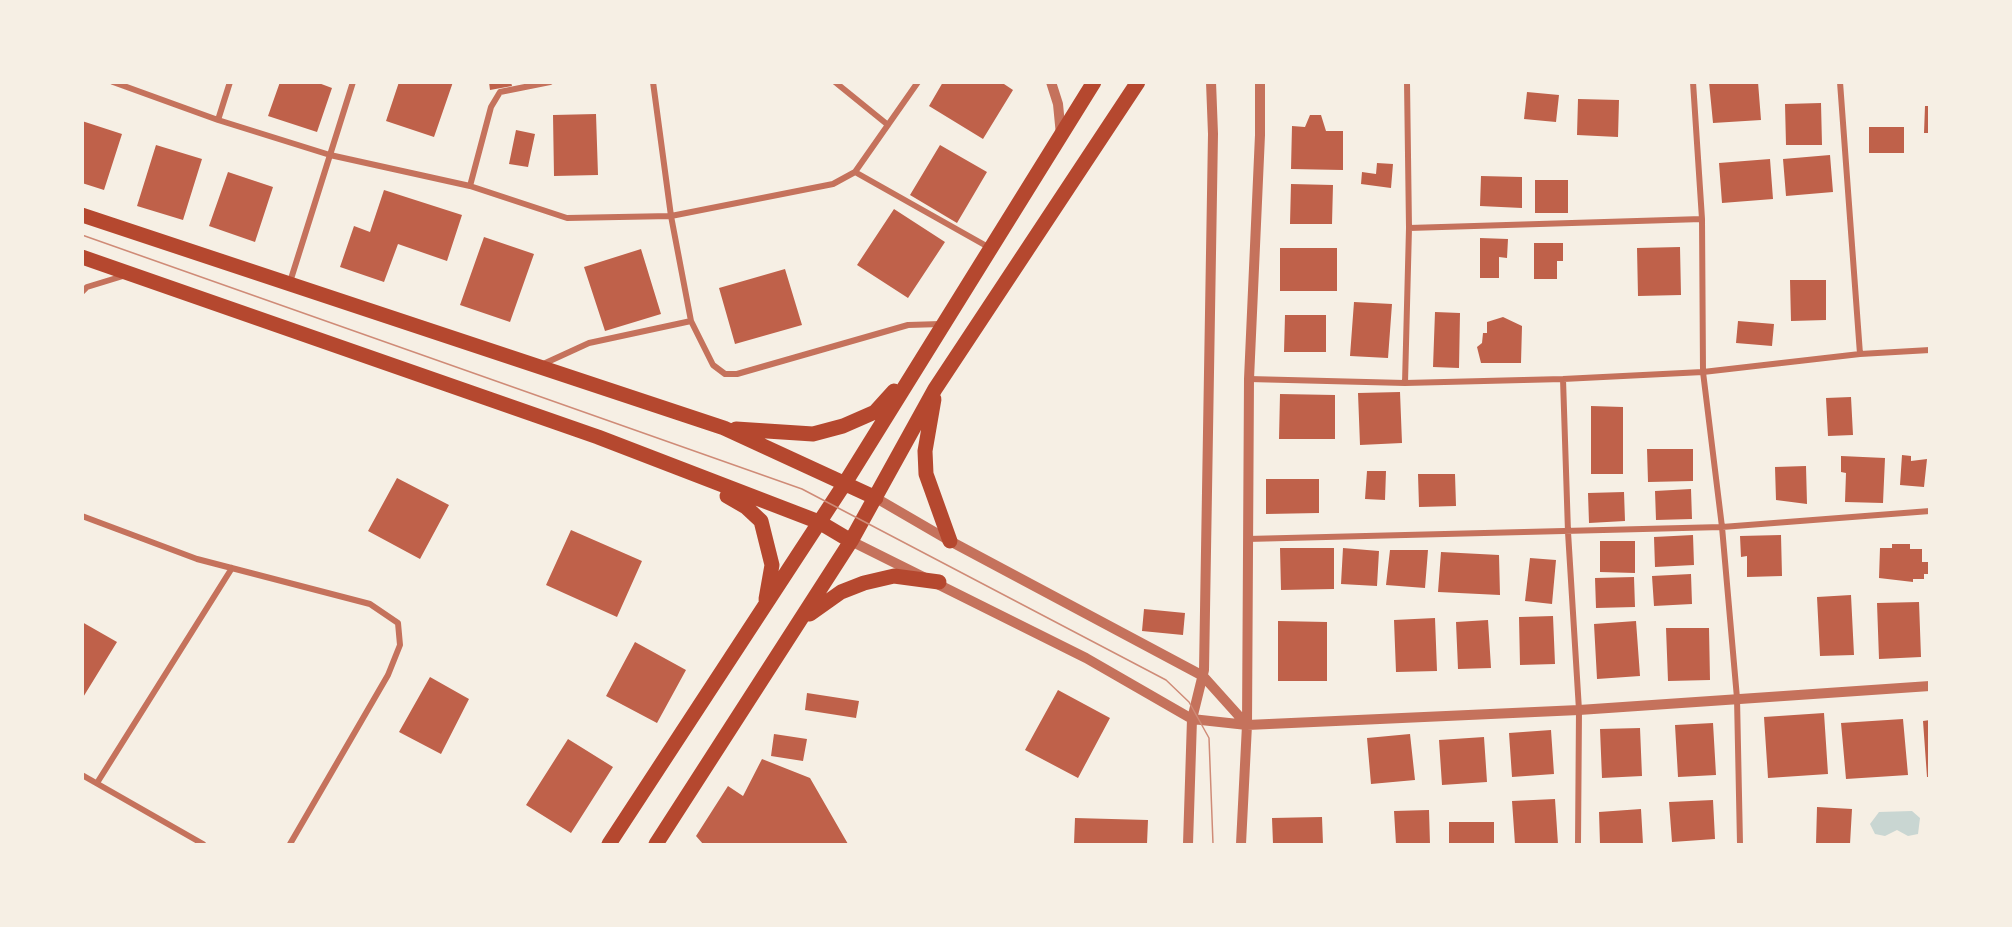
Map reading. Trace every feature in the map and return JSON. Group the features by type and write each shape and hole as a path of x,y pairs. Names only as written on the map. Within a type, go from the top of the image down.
{"main road":[{"path":"609,844 845,483 1095,82"},
{"path":"656,844 851,541 935,390 1138,82"},
{"path":"82,215 724,428 876,498"},
{"path":"82,257 598,437 691,475 819,522 851,541"},
{"path":"724,428 813,434 843,426 875,412 917,368"},
{"path":"935,390 925,451 926,474 950,541"},
{"path":"691,475 746,507 762,521 772,565 765,606"},
{"path":"792,631 820,604 864,583 894,576 939,582"}],"street":[{"path":"113,82 218,120 330,155 470,186 567,218 670,216 833,184 855,172 918,82"},
{"path":"218,120 231,82"},
{"path":"289,285 353,82"},
{"path":"470,186 491,107 500,92 550,82"},
{"path":"653,82 670,216 691,321 714,365 725,374 737,374 908,325 944,324"},
{"path":"835,82 888,125"},
{"path":"1051,82 1058,104 1061,135"},
{"path":"1188,844 1192,719 1203,676 1213,134 1211,82"},
{"path":"1241,844 1247,725 1246,539 1249,379 1260,135 1260,82"},
{"path":"1405,383 1409,228 1407,82"},
{"path":"1693,82 1702,219 1703,372 1722,527 1737,698 1740,844"},
{"path":"1840,82 1860,354"},
{"path":"855,172 992,248"},
{"path":"1409,228 1702,219"},
{"path":"82,292 87,287 119,276 136,276"},
{"path":"538,367 589,343 691,321"},
{"path":"1249,379 1405,383 1563,380 1703,372 1860,354 1929,350"},
{"path":"1563,380 1568,532 1579,710 1578,844"},
{"path":"876,498 950,541 1203,676 1247,725"},
{"path":"1246,539 1722,527 1929,511"},
{"path":"82,516 197,559 370,604 398,623 400,645 388,675 290,844"},
{"path":"851,541 939,582 1086,658 1192,719 1247,725 1579,710 1929,686"},
{"path":"97,783 232,568"},
{"path":"82,775 202,844"}],"shaded area":[{"path":"1912,811 1920,818 1918,834 1908,836 1897,830 1885,836 1875,834 1870,824 1879,812"}],"building":[{"path":"280,82 316,82 332,88 317,132 268,116"},
{"path":"399,82 453,82 434,137 386,121"},
{"path":"489,82 511,82 512,86 490,90"},
{"path":"943,82 1001,82 1013,90 983,139 929,106"},
{"path":"1709,82 1758,82 1761,120 1713,123"},
{"path":"1527,92 1559,95 1556,122 1524,119"},
{"path":"1578,99 1619,100 1618,137 1577,135"},
{"path":"1821,103 1822,145 1786,145 1785,104"},
{"path":"1925,106 1930,106 1930,133 1924,133"},
{"path":"596,114 598,175 554,176 553,115"},
{"path":"1310,115 1321,115 1326,131 1343,131 1343,170 1291,169 1292,126 1305,127"},
{"path":"82,121 122,134 104,190 82,183"},
{"path":"1869,127 1904,127 1904,153 1869,153"},
{"path":"516,130 535,134 528,167 509,164"},
{"path":"156,145 202,159 183,220 137,206"},
{"path":"940,145 987,172 957,223 910,195"},
{"path":"1830,155 1833,192 1786,196 1783,159"},
{"path":"1770,159 1773,199 1722,203 1719,163"},
{"path":"1377,163 1393,164 1391,188 1361,184 1362,172 1376,174"},
{"path":"228,172 273,187 255,242 209,226"},
{"path":"1481,176 1522,177 1522,208 1480,206"},
{"path":"1535,180 1568,180 1568,213 1535,213"},
{"path":"1291,184 1333,185 1332,224 1290,224"},
{"path":"384,190 462,215 447,261 398,244 384,282 340,267 354,226 370,232"},
{"path":"894,209 945,242 908,298 857,265"},
{"path":"484,237 534,254 510,322 460,305"},
{"path":"1480,238 1508,239 1507,258 1499,257 1499,278 1480,278"},
{"path":"1534,243 1563,243 1563,261 1557,261 1557,279 1534,279"},
{"path":"1680,247 1681,295 1638,296 1637,248"},
{"path":"1280,248 1337,248 1337,291 1280,291"},
{"path":"641,249 661,314 605,331 584,267"},
{"path":"785,269 802,325 735,344 719,288"},
{"path":"1790,280 1826,280 1826,320 1791,321"},
{"path":"1354,302 1392,304 1388,358 1350,356"},
{"path":"1435,312 1460,313 1459,368 1433,367"},
{"path":"1285,315 1326,315 1326,352 1284,352"},
{"path":"1503,317 1522,326 1521,363 1481,363 1477,347 1482,343 1483,333 1487,333 1487,322"},
{"path":"1738,321 1774,324 1772,346 1736,343"},
{"path":"1400,392 1402,443 1360,445 1358,393"},
{"path":"1280,394 1335,395 1335,439 1279,439"},
{"path":"1851,397 1853,435 1828,436 1826,398"},
{"path":"1591,406 1623,407 1623,474 1591,474"},
{"path":"1647,449 1693,449 1693,481 1648,482"},
{"path":"1902,455 1911,456 1911,461 1927,459 1924,487 1900,485"},
{"path":"1841,456 1885,458 1883,503 1845,502 1846,473 1841,472"},
{"path":"1806,466 1807,504 1776,500 1775,467"},
{"path":"1367,471 1386,471 1385,500 1365,499"},
{"path":"1418,474 1455,474 1456,506 1419,507"},
{"path":"397,478 449,505 420,559 368,531"},
{"path":"1266,479 1319,479 1319,513 1266,514"},
{"path":"1691,489 1692,519 1656,520 1655,491"},
{"path":"1624,492 1625,521 1589,523 1588,493"},
{"path":"571,530 642,561 617,617 546,585"},
{"path":"1693,535 1694,565 1655,567 1654,537"},
{"path":"1781,535 1782,576 1747,577 1747,556 1741,557 1740,536"},
{"path":"1600,541 1635,541 1635,573 1600,572"},
{"path":"1892,544 1910,544 1910,549 1922,549 1922,562 1928,562 1928,574 1924,574 1924,579 1913,579 1913,582 1879,578 1880,548 1892,548"},
{"path":"1280,548 1334,548 1334,589 1281,590"},
{"path":"1343,548 1379,551 1377,586 1341,584"},
{"path":"1390,550 1428,550 1425,588 1386,585"},
{"path":"1441,552 1499,555 1500,595 1438,592"},
{"path":"1530,558 1556,560 1552,604 1525,601"},
{"path":"1691,574 1692,604 1654,606 1652,576"},
{"path":"1634,577 1635,607 1596,608 1595,578"},
{"path":"1851,595 1854,655 1820,656 1817,597"},
{"path":"1919,602 1921,657 1879,659 1877,603"},
{"path":"1144,609 1185,613 1183,635 1142,631"},
{"path":"1553,616 1555,664 1520,665 1519,617"},
{"path":"1435,618 1437,671 1396,672 1394,620"},
{"path":"1488,620 1491,668 1458,669 1456,622"},
{"path":"1278,621 1327,622 1327,681 1278,681"},
{"path":"1636,621 1640,676 1597,679 1594,624"},
{"path":"82,622 117,642 82,699"},
{"path":"1666,628 1709,628 1710,680 1668,681"},
{"path":"635,642 686,670 657,723 606,696"},
{"path":"430,677 469,699 441,754 399,732"},
{"path":"1058,690 1110,718 1078,778 1025,750"},
{"path":"807,693 859,701 856,718 805,710"},
{"path":"1824,713 1828,774 1768,778 1764,717"},
{"path":"1903,719 1908,775 1846,779 1841,723"},
{"path":"1930,720 1930,777 1927,777 1923,721"},
{"path":"1713,723 1716,775 1678,777 1675,725"},
{"path":"1640,728 1642,776 1602,778 1600,729"},
{"path":"1551,730 1554,774 1512,777 1509,733"},
{"path":"774,734 807,739 803,761 771,756"},
{"path":"1410,734 1415,780 1371,784 1367,738"},
{"path":"1484,737 1487,782 1442,785 1439,740"},
{"path":"568,739 613,767 571,833 526,805"},
{"path":"762,759 810,778 848,844 703,844 696,836 728,786 743,796"},
{"path":"1555,799 1558,844 1515,844 1512,801"},
{"path":"1713,800 1715,839 1672,842 1669,802"},
{"path":"1817,807 1852,809 1850,844 1816,844"},
{"path":"1641,809 1643,844 1600,844 1599,812"},
{"path":"1429,810 1430,844 1396,844 1394,811"},
{"path":"1322,817 1323,844 1273,844 1272,818"},
{"path":"1075,818 1148,820 1147,844 1074,844"},
{"path":"1449,822 1494,822 1494,844 1449,844"}],"tram line":[{"path":"82,235 802,489 1166,680 1189,702 1209,738 1213,844"}]}
